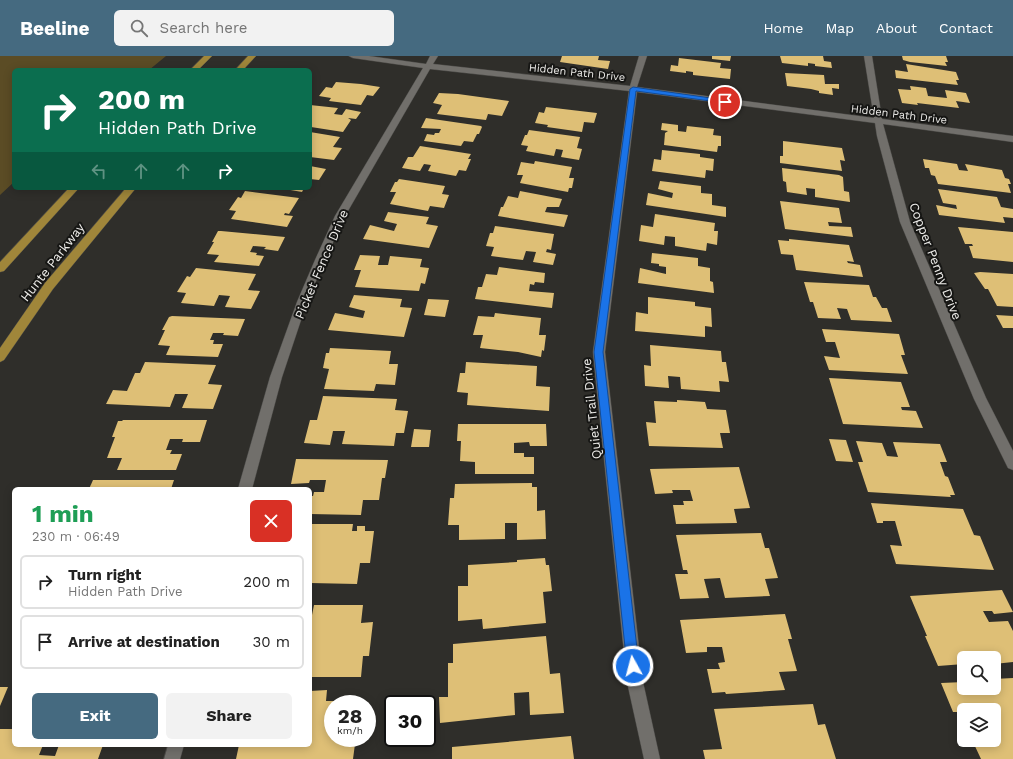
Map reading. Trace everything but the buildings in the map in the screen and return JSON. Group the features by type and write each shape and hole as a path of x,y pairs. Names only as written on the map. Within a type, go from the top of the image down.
{"main road":[{"path":"196,68 208,56"},
{"path":"241,68 252,56"},
{"path":"0,268 72,190"},
{"name":"Hunte Parkway","path":"0,357 49,286 128,190"}],"street":[{"name":"Hidden Path Drive","path":"353,56 427,66 633,89 1013,139"},
{"name":"Picket Fence Drive","path":"246,487 276,377 302,302 320,260 340,216 434,56"},
{"name":"Quiet Trail Drive","path":"643,56 633,89 599,352 635,682 652,759"},
{"name":"Copper Penny Drive","path":"868,56 881,136 905,222 918,257 980,399 1013,464"},
{"path":"172,759 175,747"}],"shaded area":[{"path":"0,56 166,56 151,68 12,68 12,184 0,195"}],"route":[{"path":"633,666 599,352 633,89 725,102"}]}
